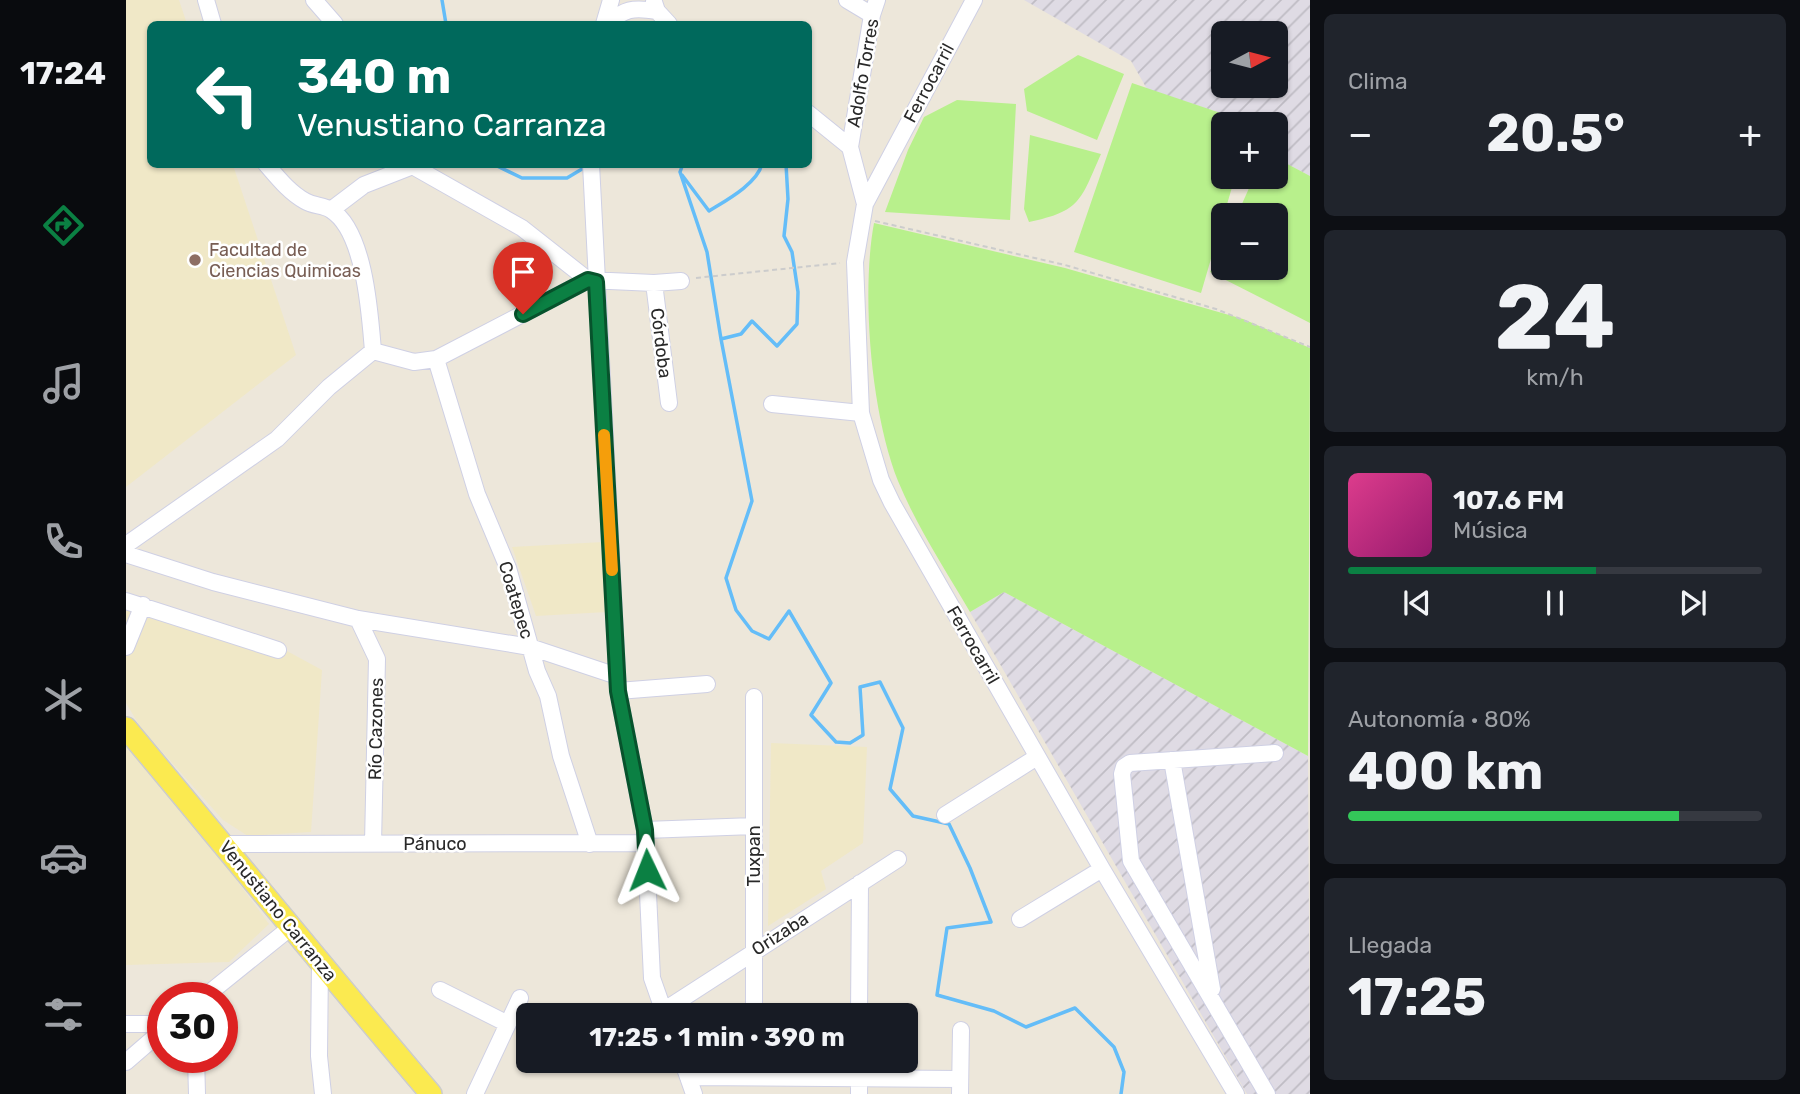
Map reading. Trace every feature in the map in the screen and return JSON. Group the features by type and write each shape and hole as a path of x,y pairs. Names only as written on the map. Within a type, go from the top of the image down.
{"main road":[{"name":"Venustiano Carranza","path":"126,728 431,1094"}],"street":[{"path":"206,0 212,21"},
{"path":"314,0 332,21"},
{"path":"606,21 611,0"},
{"path":"607,21 621,0"},
{"path":"847,0 875,7"},
{"name":"Ferrocarril","path":"974,0 864,211 855,262 861,413 881,480 892,503 1102,869 1236,1094"},
{"path":"609,21 622,11 655,6 667,21"},
{"name":"Adolfo Torres","path":"850,147 875,7"},
{"path":"812,116 850,147"},
{"name":"Ferrocarril","path":"850,147 864,211"},
{"path":"269,168 284,185 306,202 331,210 350,232 367,287 373,351"},
{"path":"331,210 364,185 405,168"},
{"path":"414,168 522,229 592,281"},
{"path":"591,168 592,281 617,683 646,836 652,978 661,1003"},
{"path":"373,351 414,362 436,359 592,281"},
{"name":"Córdoba","path":"592,281 681,281"},
{"name":"Córdoba","path":"653,283 669,403"},
{"path":"126,545 277,439 329,387 373,351"},
{"name":"Coatepec","path":"436,359 477,494 508,568 530,646 548,696 561,756 590,844"},
{"path":"772,404 861,413"},
{"path":"126,554 213,582 358,619 530,646 617,683 707,684"},
{"path":"126,601 278,650"},
{"path":"126,647 143,606"},
{"name":"Río Cazones","path":"358,619 377,659 373,844"},
{"name":"Tuxpan","path":"754,697 754,1003"},
{"path":"1267,1094 1131,861 1122,774 1124,767 1130,763 1275,753"},
{"path":"945,814 1037,757"},
{"path":"1172,760 1214,1001"},
{"name":"Pánuco","path":"224,844 590,844 754,826"},
{"name":"Orizaba","path":"678,1003 754,950 898,859"},
{"path":"1020,919 1102,869"},
{"path":"859,1003 860,883"},
{"path":"223,982 290,928"},
{"path":"320,963 319,1056 323,1094"},
{"path":"440,990 508,1024"},
{"path":"475,1094 520,998"},
{"path":"126,1024 147,1024"},
{"path":"688,1077 754,1077 859,1086 960,1086 961,1030"},
{"path":"126,1062 147,1044"},
{"path":"196,1073 197,1094"},
{"path":"686,1073 694,1094"}],"path":[{"path":"864,211 1216,309 1310,347"},
{"path":"681,281 729,273 855,262"}],"shaded area":[{"name":"Facultad de Ciencias Quimicas","path":"126,0 179,0 186,21 147,21 147,168 234,168 296,355 126,487"},
{"path":"1024,0 1310,0 1310,176 1288,164 1288,112 1217,112 1147,89 1131,61"},
{"path":"603,542 607,612 536,616 512,547"},
{"path":"1004,592 1308,756 1310,1094 1247,1094 970,612"},
{"path":"126,598 274,644 322,670 311,832 248,836 223,820 141,728 126,703"},
{"path":"126,732 269,924 229,962 126,965"},
{"path":"771,743 867,747 863,843 821,871 826,889 768,926"}],"green space":[{"path":"1078,55 1124,74 1097,140 1027,111 1024,89"},
{"path":"1132,83 1218,112 1211,112 1211,189 1231,189 1227,203 1211,203 1211,259 1201,293 1074,252"},
{"path":"957,100 1016,104 1010,220 885,212 908,150 924,117"},
{"path":"1030,135 1101,154 1077,202 1059,213 1029,222 1024,209"},
{"path":"1288,164 1310,176 1310,323 1226,280 1288,280 1288,203 1242,203 1249,189 1288,189"},
{"path":"874,223 1065,268 1243,319 1310,348 1308,756 1004,592 970,612 932,548 898,481 881,422 869,318 868,284"}],"waterway":[{"path":"442,0 446,21"},
{"path":"501,168 522,178 567,178 584,168"},
{"path":"682,168 680,172 707,252 752,501 726,578 736,610 752,631 769,639 789,611 831,683 811,715 836,742 850,743 863,735 860,687 880,682 903,728 890,789 913,816 949,824 991,922 947,928 937,995 994,1011 1026,1027 1075,1008 1114,1047 1124,1072 1121,1094"},
{"path":"682,175 709,211 747,185 760,168"},
{"path":"721,339 741,334 752,321 777,346 797,324 798,292 792,252 784,236 788,199 786,168"}],"slow traffic":[{"path":"604,435 612,570"}],"place":[{"name":"Facultad de Ciencias Quimicas","path":"195,260"}],"route":[{"path":"523,314 588,280 596,282 618,691 645,830 647,870"}]}
